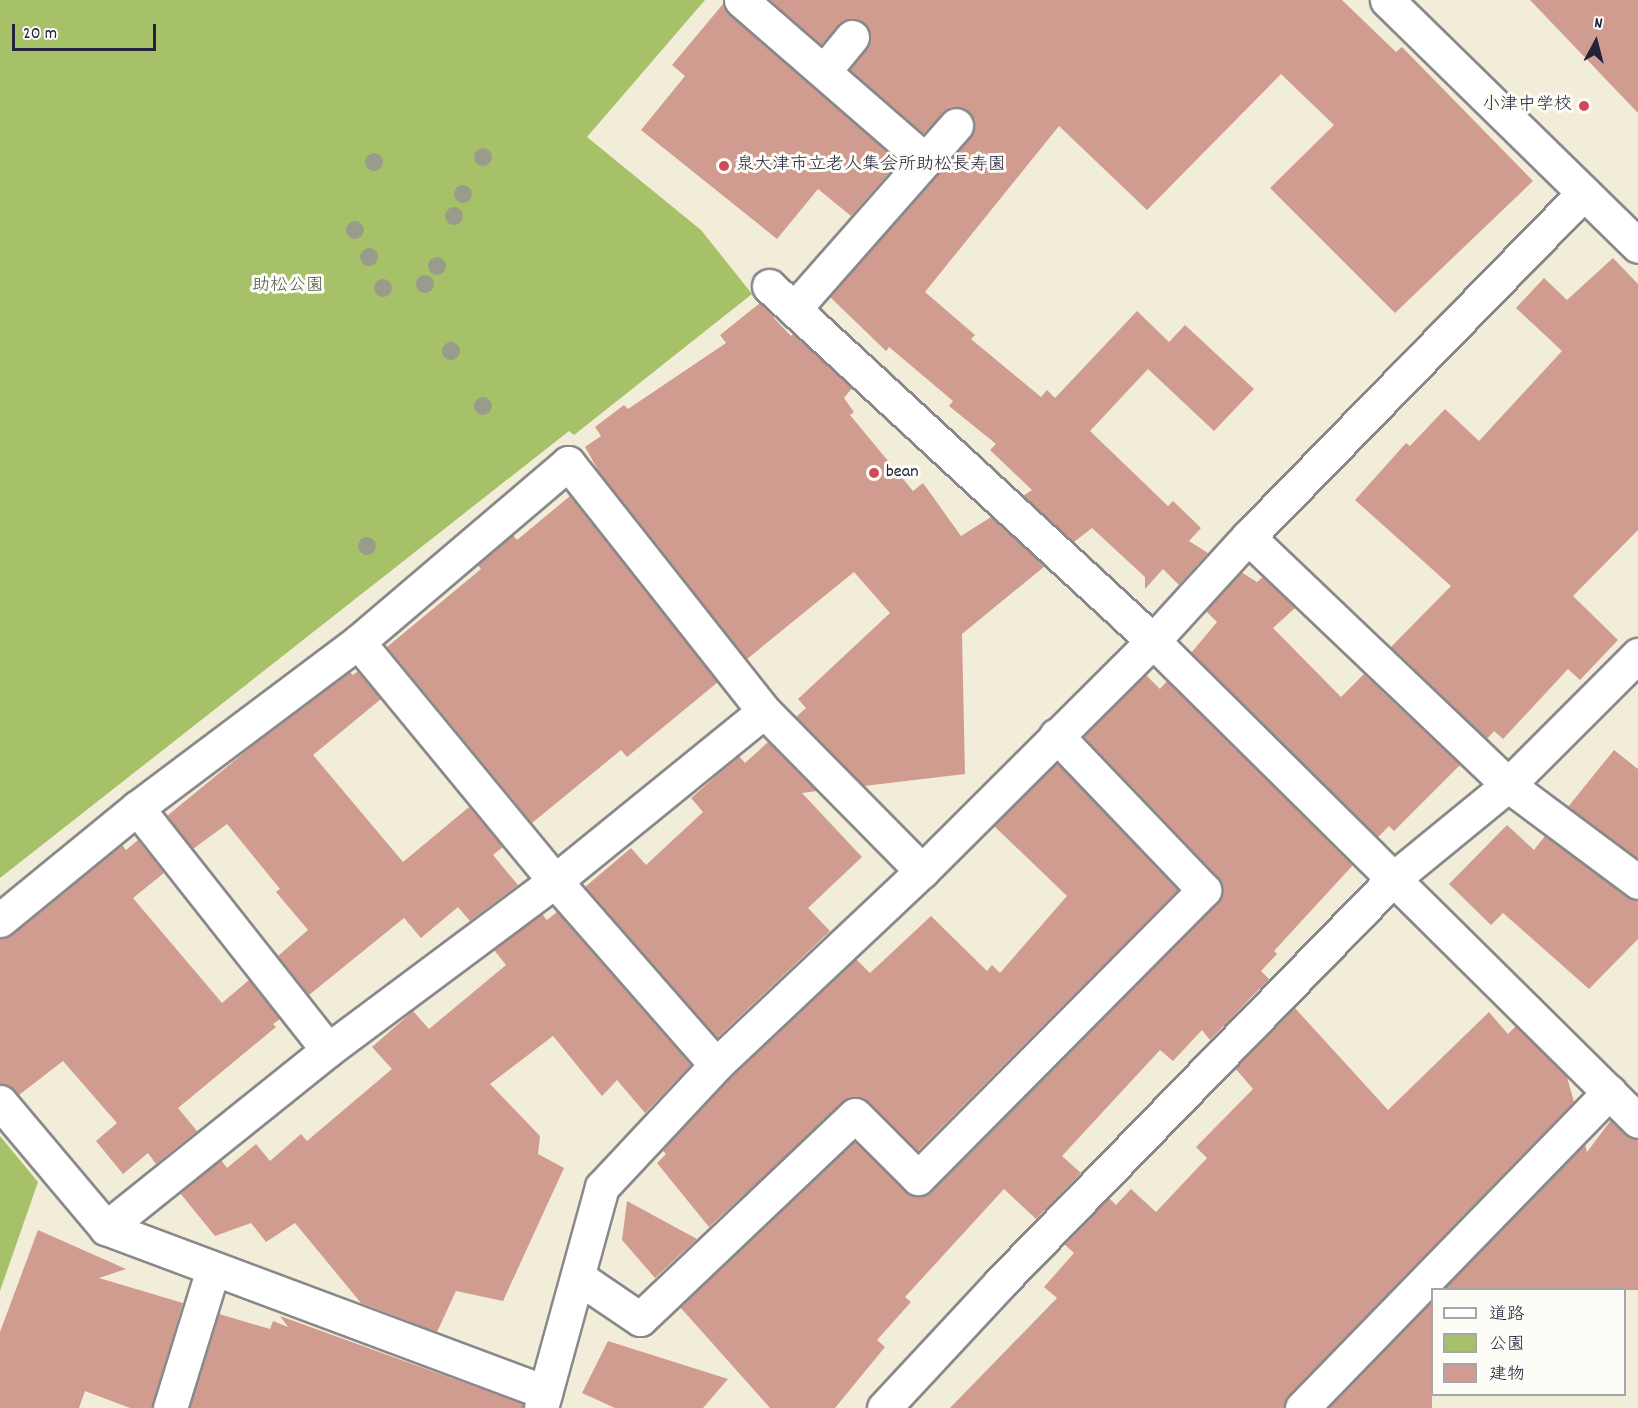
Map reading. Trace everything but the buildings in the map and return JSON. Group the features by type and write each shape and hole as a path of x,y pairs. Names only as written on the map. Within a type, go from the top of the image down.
{"street":[{"path":"741,0 926,160"},
{"path":"1387,0 1638,246"},
{"path":"824,71 852,37"},
{"path":"794,309 956,125"},
{"path":"0,1102 105,1228 543,1400 603,1187 716,1065 922,871 1056,735 1153,641 1248,537 1584,193"},
{"path":"769,286 1153,641 1638,1121"},
{"path":"0,920 137,808 358,642 568,463 764,711 922,871"},
{"path":"1248,537 1508,785 1638,882"},
{"path":"358,642 555,881 716,1065"},
{"path":"884,1408 1000,1283 1393,879 1508,785 1638,655"},
{"path":"105,1228 328,1050 555,881 764,711"},
{"path":"578,1277 640,1319 855,1114 918,1178 1204,890 1056,735"},
{"path":"137,808 328,1050"},
{"path":"1302,1408 1608,1092"},
{"path":"170,1408 213,1269"}],"green space":[{"name":"助松公園","path":"0,0 705,0 587,137 701,230 752,294 574,435 569,431 0,878"},
{"path":"0,1136 38,1182 0,1291"}],"place":[{"name":"小津中学校","path":"1584,106"},
{"name":"泉大津市立老人集会所助松長寿園","path":"724,166"},
{"name":"bean","path":"874,473"}]}
